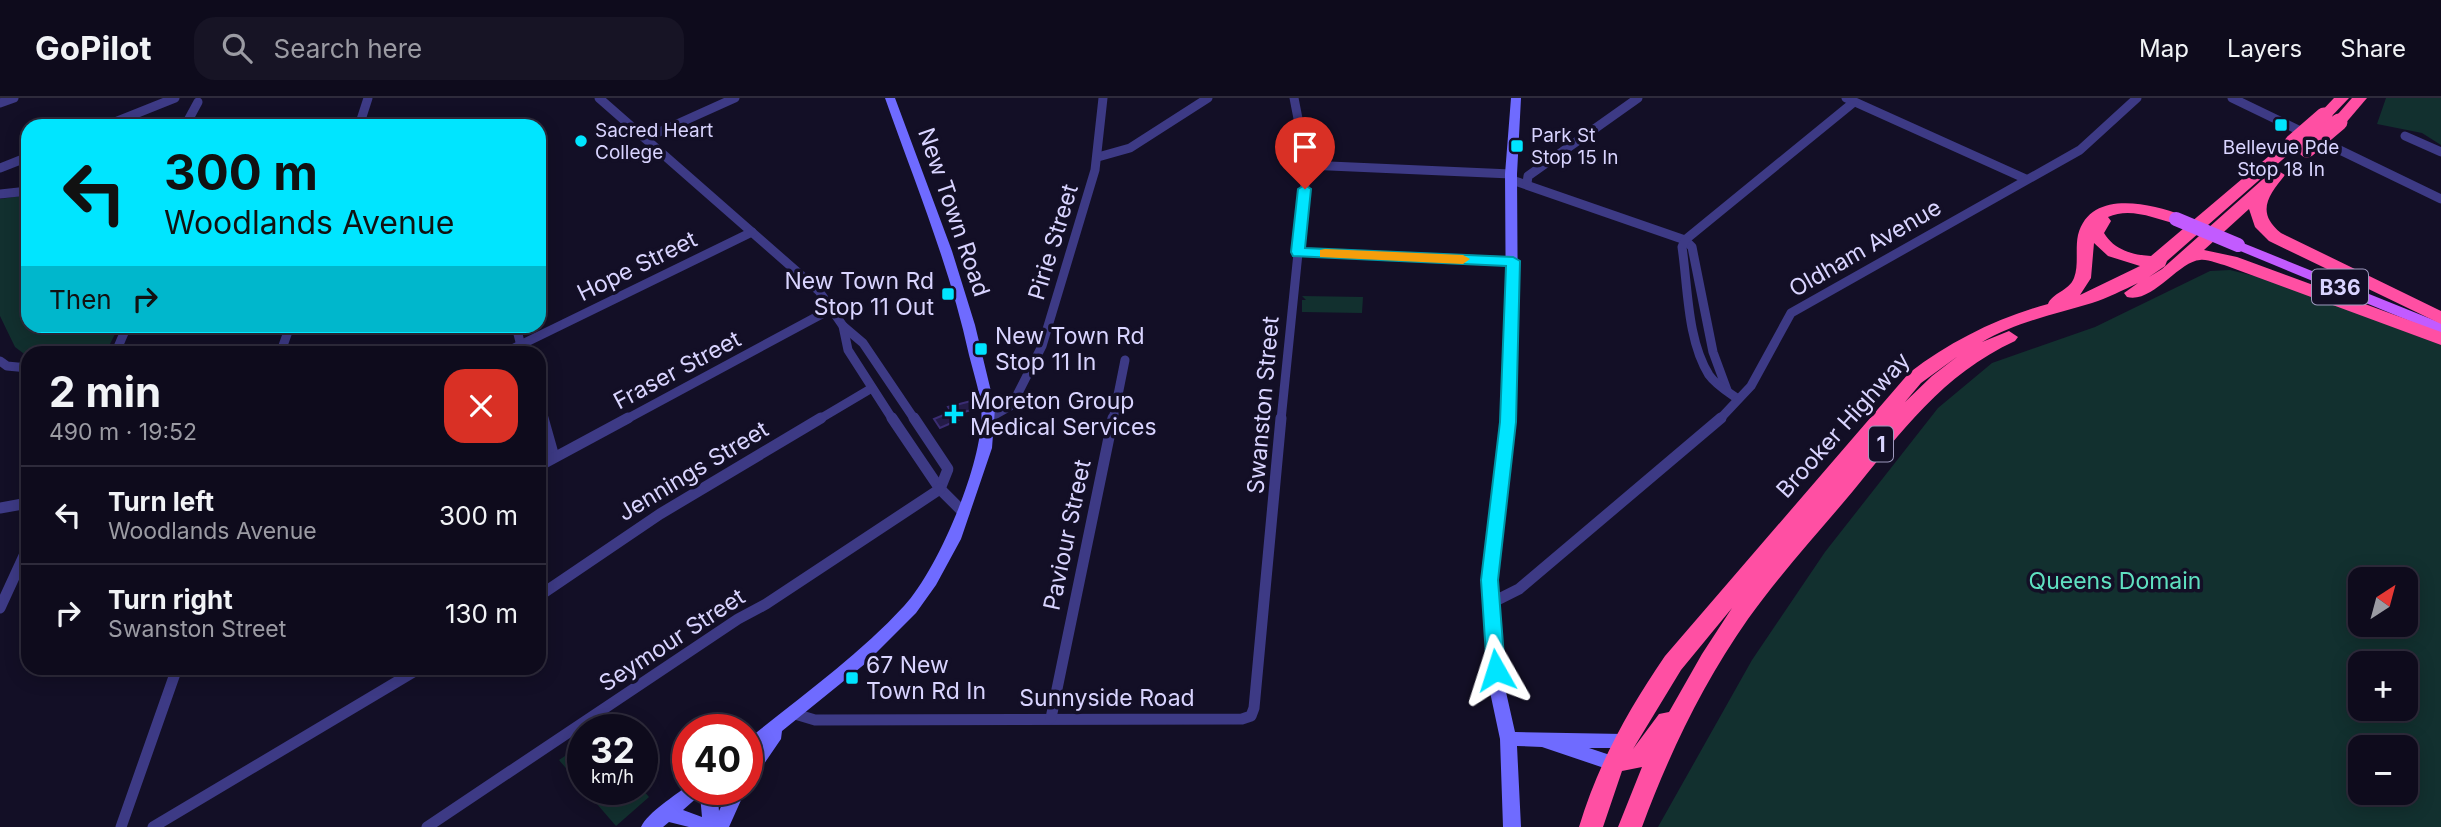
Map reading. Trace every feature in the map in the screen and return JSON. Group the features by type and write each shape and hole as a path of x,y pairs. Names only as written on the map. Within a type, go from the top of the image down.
{"highway":[{"name":"Brooker Highway","path":"1591,827 1600,796 1624,741 1648,698 1673,663 1915,378 1958,346 2024,317 2116,288 2159,262 2331,119 2342,98"},
{"name":"1","path":"2331,119 2360,98"},
{"name":"Brooker Highway","path":"1630,827 1639,802 1687,701 1742,611 1931,386 1953,367 1996,341 2125,298 2168,273 2272,179 2300,146"},
{"path":"2272,179 2259,200 2257,209 2263,227 2275,237 2441,318"},
{"path":"2024,317 2029,312 2065,298 2077,289 2084,278 2087,263 2088,232 2096,218 2107,212 2128,209 2155,211 2176,219"},
{"path":"2159,262 2142,262 2116,253 2098,240 2098,227 2111,217 2132,213 2176,219"},
{"path":"2181,261 2199,254 2231,261 2441,339"},
{"path":"1613,763 1642,757 1673,713 1687,701"}],"main road":[{"name":"B36","path":"2176,219 2441,329"}],"street":[{"path":"0,103 14,98"},
{"path":"122,119 175,98"},
{"path":"361,119 368,98"},
{"path":"599,98 818,290 843,326 848,350 872,388 940,489 964,513"},
{"path":"646,138 735,98"},
{"name":"New Town Road","path":"763,738 879,642 911,609 931,581 964,513 981,466 989,418 983,380 954,278 890,98"},
{"name":"Pirie Street","path":"989,418 1012,405 1042,346 1098,157 1103,98"},
{"path":"1098,157 1120,153 1130,148 1208,98"},
{"name":"Swanston Street","path":"1251,716 1255,708 1307,166 1294,98"},
{"path":"1511,827 1508,739 1498,692 1489,604 1491,558 1508,422 1517,179 1516,98"},
{"path":"1517,179 1528,176 1638,98"},
{"name":"Oldham Avenue","path":"1489,604 1519,589 1720,419 1751,386 1791,313 2080,150 2137,98"},
{"path":"2232,98 2441,199"},
{"path":"1738,399 1709,374 1699,346 1682,247 1685,240 1850,100 2026,179"},
{"path":"189,119 198,102"},
{"path":"2405,136 2441,152"},
{"path":"0,168 21,160"},
{"path":"1307,166 1517,179 1685,240"},
{"path":"0,194 21,192"},
{"name":"Hope Street","path":"528,346 752,232"},
{"path":"1298,252 1513,261"},
{"name":"Fraser Street","path":"546,462 833,308"},
{"path":"843,326 863,343 948,469 940,489"},
{"name":"Paviour Street","path":"1051,718 1125,360"},
{"path":"0,361 7,366 21,367"},
{"name":"Jennings Street","path":"546,591 660,514 872,388"},
{"path":"546,428 555,457"},
{"name":"Seymour Street","path":"427,827 738,619 766,604 940,489"},
{"path":"0,508 21,504"},
{"path":"0,608 21,562"},
{"path":"121,827 175,675"},
{"path":"153,827 407,675"},
{"name":"Sunnyside Road","path":"788,719 1242,719 1251,716"},
{"path":"763,753 788,719"},
{"path":"1508,739 1624,741"},
{"path":"1540,740 1613,763"},
{"path":"1574,750 1596,768 1600,778 1600,796"},
{"path":"650,827 675,805"},
{"path":"710,805 712,827"},
{"path":"720,827 730,805"},
{"path":"665,813 693,820 702,827"}],"green space":[{"path":"2386,98 2441,98 2441,145 2422,133 2377,124"},
{"path":"21,196 21,333 116,333 109,346 21,346 21,352 15,347 0,316 0,199"},
{"name":"Queens Domain","path":"2230,270 2263,278 2441,345 2441,827 1658,827 1752,660 1825,552 1938,408 1992,363 2095,327 2210,271"},
{"path":"1302,296 1363,297 1362,313 1302,312 1302,300 1306,300"},
{"path":"567,755 567,769 559,760"},
{"path":"598,805 640,805 616,826"}],"building":[{"name":"Moreton Group Medical Services","path":"971,401 971,410 954,415 958,420 940,428 934,419 951,412 948,407"}],"slow traffic":[{"path":"1325,253 1463,259"}],"place":[{"name":"Bellevue Pde Stop 18 In","path":"2281,125"},
{"name":"Sacred Heart College","path":"581,141"},
{"name":"Park St Stop 15 In","path":"1517,146"},
{"name":"New Town Rd Stop 11 Out","path":"948,294"},
{"name":"New Town Rd Stop 11 In","path":"981,349"},
{"name":"Moreton Group Medical Services","path":"954,414"},
{"name":"67 New Town Rd In","path":"852,678"}],"route":[{"path":"1305,189 1298,252 1513,261 1513,331 1508,422 1489,580 1496,670"}]}
